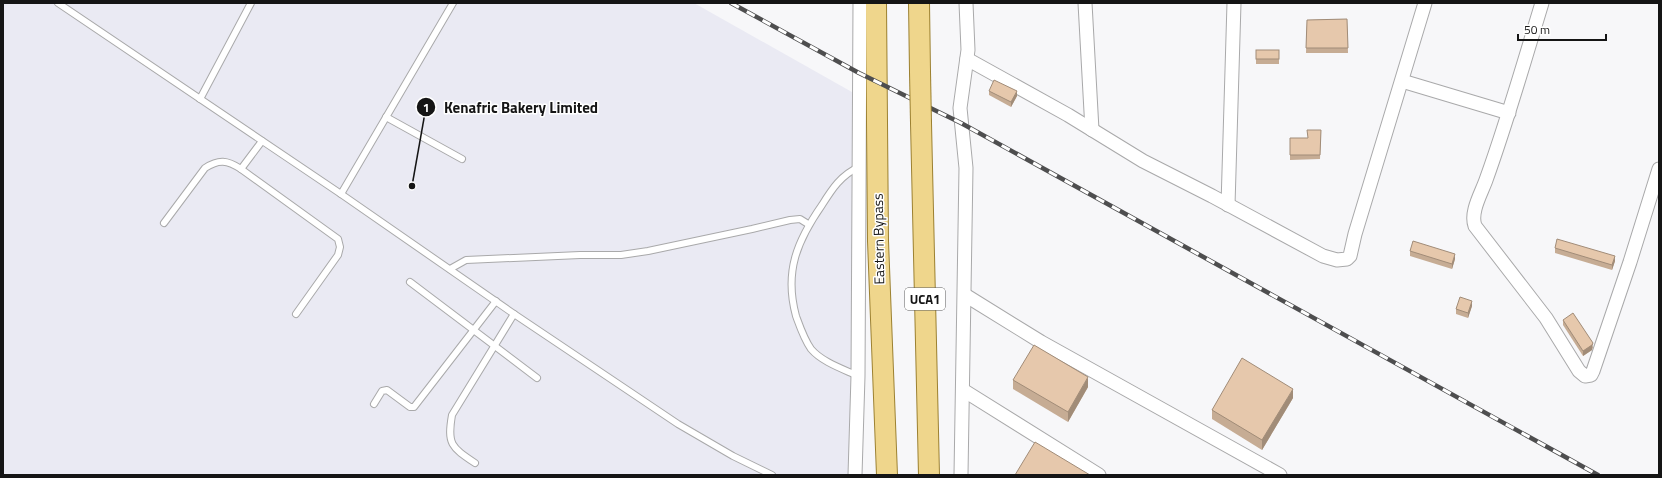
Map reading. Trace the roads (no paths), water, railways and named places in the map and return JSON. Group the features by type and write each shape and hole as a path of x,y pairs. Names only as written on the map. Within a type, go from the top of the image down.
{"main road":[{"name":"Eastern Bypass","path":"876,3 878,241 887,475"},
{"name":"UCA1","path":"919,3 929,475"}],"street":[{"path":"854,475 858,376 860,3"},
{"path":"961,475 966,168 960,108 967,59 966,3"},
{"path":"1085,3 1092,130"},
{"path":"1228,205 1234,3"},
{"path":"967,59 1092,130 1143,161 1323,256 1337,260 1347,259 1350,256 1355,234 1425,3"},
{"path":"1542,3 1510,113 1474,211 1473,219 1474,223 1546,318 1579,371 1585,376 1590,375 1593,371 1630,262 1659,169"},
{"path":"1402,81 1510,113"},
{"path":"965,295 1041,342 1280,475"},
{"path":"963,390 1099,475"}],"lane":[{"path":"58,3 341,194 514,314 707,442 772,475"},
{"path":"200,99 251,3"},
{"path":"341,194 453,3"},
{"path":"386,117 462,159"},
{"path":"241,169 262,141"},
{"path":"164,223 205,168 212,163 231,162 338,239 340,247 338,256 296,314"},
{"path":"858,376 826,361 812,350 800,328 791,290 791,272 808,224 836,183 859,167"},
{"path":"450,269 466,260 580,254 621,255 693,242 790,220 800,219 808,224"},
{"path":"410,282 537,378"},
{"path":"374,404 382,391 387,390 410,407 414,407 496,301"},
{"path":"474,464 457,451 453,445 449,431 452,415 514,314"}],"railway":[{"path":"731,3 859,73 961,123 1598,475"}],"place":[{"name":"Kenafric Bakery Limited","path":"412,186"}]}
